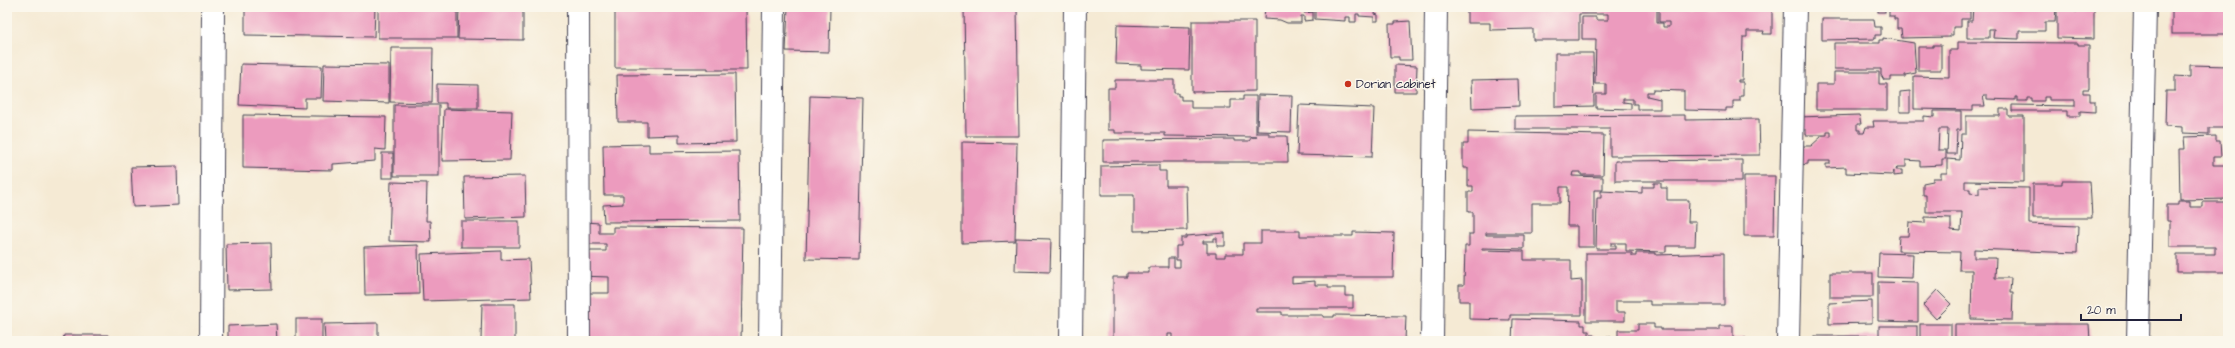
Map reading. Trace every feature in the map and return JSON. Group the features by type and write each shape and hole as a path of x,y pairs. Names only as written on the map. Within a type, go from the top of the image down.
{"street":[{"path":"211,341 213,7"},
{"path":"578,7 579,341"},
{"path":"770,341 774,7"},
{"path":"1071,341 1075,7"},
{"path":"1432,341 1436,7"},
{"path":"1788,341 1794,7"},
{"path":"2138,341 2145,7"}],"building":[{"path":"245,7 375,7 374,37 245,35"},
{"path":"378,7 457,7 457,38 378,38"},
{"path":"615,7 746,7 747,70 708,70 708,68 615,68"},
{"path":"788,7 830,7 829,52 786,51"},
{"path":"964,7 1017,7 1019,136 966,136"},
{"path":"1265,7 1376,7 1375,14 1378,15 1378,21 1374,21 1374,17 1359,16 1359,14 1356,14 1356,22 1350,22 1350,17 1345,17 1345,21 1315,19 1315,11 1304,11 1304,13 1313,12 1313,20 1304,21 1304,16 1301,16 1301,23 1287,23 1280,20 1264,19"},
{"path":"1467,7 1657,7 1657,23 1663,23 1663,27 1669,27 1669,22 1659,22 1659,7 1772,7 1772,34 1763,34 1764,31 1747,31 1747,37 1743,37 1742,80 1738,80 1738,82 1743,82 1743,96 1740,96 1740,101 1733,101 1733,108 1726,108 1726,111 1684,110 1684,91 1653,90 1653,92 1647,92 1647,96 1660,99 1660,109 1637,109 1637,104 1633,104 1633,99 1623,99 1623,102 1631,103 1631,109 1596,108 1596,94 1606,94 1606,84 1595,84 1596,39 1582,39 1582,17 1596,17 1596,20 1608,20 1608,14 1579,14 1579,40 1533,40 1533,29 1490,30 1490,23 1467,23"},
{"path":"1878,7 1885,7 1885,12 1878,12"},
{"path":"1889,7 1964,7 1964,11 1970,11 1970,19 1961,19 1961,27 1953,27 1953,35 1950,35 1950,37 1902,38 1901,29 1897,29 1897,19 1894,19 1894,16 1889,16"},
{"path":"1973,7 2056,7 2055,22 2045,22 2045,31 2019,31 2019,39 1993,38 1994,29 1989,29 1989,38 1967,38 1967,21 1972,21"},
{"path":"2057,7 2071,8 2071,11 2077,12 2077,10 2082,10 2082,7 2094,7 2094,39 2057,38"},
{"path":"2172,7 2228,7 2228,34 2172,34"},
{"path":"459,10 523,10 523,40 458,39"},
{"path":"1822,19 1874,19 1875,27 1881,27 1881,35 1875,35 1875,39 1822,40"},
{"path":"1192,21 1255,21 1255,91 1192,92"},
{"path":"1410,21 1412,60 1399,60 1399,57 1390,57 1389,24"},
{"path":"1117,25 1190,27 1189,70 1141,69 1141,65 1116,64"},
{"path":"1883,38 1914,43 1916,73 1905,75 1905,77 1891,77 1891,80 1884,80 1881,75 1881,69 1834,69 1834,43 1879,43 1879,40 1883,40"},
{"path":"1958,42 2078,43 2078,45 2089,45 2089,89 2083,89 2083,93 2090,93 2090,101 2095,101 2095,112 2080,111 2080,116 2067,116 2067,111 2012,111 2012,105 2075,106 2075,100 2049,100 2049,97 2044,97 2044,101 2032,101 2032,98 2027,98 2027,101 2017,101 2017,97 2015,97 2015,100 1987,99 1987,95 1983,95 1985,106 1973,106 1973,110 1914,109 1914,76 1949,77 1949,50 1958,50"},
{"path":"1933,45 1941,45 1941,70 1918,70 1918,47 1933,47"},
{"path":"391,48 433,48 432,103 390,102"},
{"path":"1555,53 1593,53 1594,106 1555,107"},
{"path":"241,64 322,66 321,98 305,98 305,108 239,105"},
{"path":"324,64 389,65 389,103 323,101"},
{"path":"1395,65 1417,66 1416,92 1395,92"},
{"path":"2190,65 2228,66 2228,128 2209,128 2209,134 2182,133 2182,127 2165,126 2166,91 2175,91 2175,76 2190,77"},
{"path":"1834,72 1879,72 1879,84 1887,84 1887,110 1816,110 1816,84 1834,84"},
{"path":"735,74 736,142 679,143 679,135 647,136 647,122 618,122 617,75"},
{"path":"1518,79 1519,106 1472,108 1471,80"},
{"path":"1115,80 1174,80 1174,93 1178,93 1178,96 1181,96 1181,100 1191,100 1191,108 1231,108 1231,100 1243,100 1243,96 1256,96 1256,133 1269,133 1269,136 1287,136 1288,162 1103,162 1103,140 1234,139 1234,141 1249,141 1252,137 1257,137 1165,136 1165,133 1115,133 1115,130 1108,130 1108,88 1115,88"},
{"path":"437,84 478,85 478,108 446,108 446,103 437,103"},
{"path":"1910,91 1910,112 1900,112 1900,92"},
{"path":"1258,95 1292,96 1291,132 1257,131"},
{"path":"810,96 863,98 859,260 806,259"},
{"path":"394,105 439,105 439,176 394,176"},
{"path":"1299,105 1374,108 1372,157 1297,155"},
{"path":"444,109 512,111 510,160 442,161"},
{"path":"2000,109 2008,109 2008,116 2024,116 2024,182 1965,181 1965,189 1970,189 1970,193 1979,194 1979,187 2029,188 2029,224 2078,226 2077,253 1974,249 1974,258 1996,258 1995,278 2011,278 2010,293 2013,293 2012,320 1971,319 1972,270 1959,270 1960,252 1898,251 1899,236 1908,236 1909,222 1925,223 1925,217 1951,218 1951,230 1961,231 1962,212 1926,212 1926,195 1923,195 1923,183 1933,181 1933,178 1941,178 1941,173 1947,173 1947,159 1960,160 1961,134 1966,134 1966,116 2000,116"},
{"path":"1934,111 1961,111 1961,130 1957,130 1956,154 1947,154 1948,129 1939,129 1938,150 1946,150 1946,159 1942,159 1942,165 1920,166 1920,161 1906,160 1906,167 1897,167 1896,170 1902,170 1902,175 1894,176 1894,171 1892,175 1846,173 1846,167 1826,168 1826,164 1830,164 1830,161 1808,161 1808,164 1799,165 1799,146 1811,146 1822,136 1831,137 1831,132 1827,132 1827,135 1806,135 1806,130 1801,130 1798,117 1859,115 1861,124 1857,124 1857,130 1860,130 1860,133 1864,133 1866,127 1874,127 1873,121 1924,121 1924,116 1934,117"},
{"path":"243,115 386,117 385,150 375,149 375,161 333,164 333,170 243,168"},
{"path":"1685,115 1685,120 1759,119 1760,155 1610,156 1610,129 1515,129 1515,116"},
{"path":"1468,132 1604,135 1603,175 1581,175 1581,172 1573,172 1572,176 1603,177 1603,190 1594,190 1594,247 1577,247 1577,226 1567,226 1568,187 1560,187 1560,203 1532,203 1532,233 1486,233 1486,235 1524,235 1524,249 1482,248 1482,250 1524,251 1524,260 1571,260 1571,281 1582,280 1582,315 1510,315 1510,320 1469,319 1469,301 1459,301 1459,285 1464,285 1465,246 1469,246 1469,234 1473,234 1473,212 1468,212 1468,192 1473,192 1473,186 1468,186 1468,168 1463,168 1463,144 1468,144"},
{"path":"2216,136 2216,141 2220,141 2221,157 2213,157 2213,165 2228,165 2228,199 2180,200 2179,149 2185,149 2184,137"},
{"path":"962,142 1017,143 1015,241 962,243"},
{"path":"649,144 649,152 739,151 740,221 604,222 603,205 623,204 623,195 604,195 603,145"},
{"path":"382,153 393,153 393,178 382,178"},
{"path":"1742,160 1742,181 1615,181 1615,161"},
{"path":"1159,165 1159,171 1166,171 1166,186 1186,186 1187,230 1134,231 1134,195 1101,195 1101,166"},
{"path":"177,166 178,205 133,207 131,167"},
{"path":"525,176 526,217 465,219 464,177"},
{"path":"1744,176 1775,176 1774,236 1744,236"},
{"path":"2062,181 2090,181 2092,218 2033,218 2033,184 2062,184"},
{"path":"391,182 427,183 426,221 430,221 431,242 389,241"},
{"path":"1654,183 1661,183 1661,188 1667,188 1667,200 1689,200 1688,222 1696,222 1695,246 1666,246 1666,252 1626,251 1626,243 1611,243 1611,246 1616,246 1616,249 1596,249 1597,198 1601,198 1601,191 1642,193 1642,187 1654,187"},
{"path":"2178,201 2190,201 2190,207 2203,207 2203,202 2228,202 2228,272 2177,272 2177,254 2215,254 2215,247 2170,247 2170,221 2167,221 2167,205 2178,205"},
{"path":"461,221 519,221 519,247 461,247"},
{"path":"585,222 599,223 599,233 613,233 613,227 743,228 741,341 588,341 589,293 609,293 609,277 579,276 580,251 606,251 606,244 585,244"},
{"path":"1261,231 1300,231 1300,236 1353,236 1353,232 1394,233 1393,277 1292,277 1292,283 1315,281 1315,285 1328,285 1328,288 1345,288 1345,296 1353,296 1353,308 1256,308 1256,312 1282,312 1282,315 1323,315 1323,317 1334,317 1334,315 1406,316 1405,341 1172,341 1172,334 1168,334 1168,341 1145,341 1145,338 1134,338 1134,341 1113,341 1113,277 1127,277 1127,273 1149,273 1149,267 1168,267 1168,258 1174,258 1174,267 1180,267 1180,260 1176,260 1176,246 1181,246 1181,238 1186,238 1186,236 1225,233 1225,246 1217,246 1217,238 1214,238 1214,241 1203,241 1203,243 1207,243 1207,253 1216,253 1216,257 1225,257 1225,254 1243,254 1243,243 1261,243"},
{"path":"1016,238 1051,239 1050,272 1015,271"},
{"path":"271,243 272,289 227,290 226,244"},
{"path":"418,245 419,294 365,295 364,247"},
{"path":"501,251 501,260 529,259 531,298 423,301 421,254"},
{"path":"1586,253 1632,253 1632,256 1636,256 1636,253 1656,253 1656,255 1724,253 1724,305 1650,305 1650,301 1616,301 1616,312 1625,312 1625,321 1586,321"},
{"path":"1879,253 1913,254 1912,278 1878,277"},
{"path":"1830,273 1873,273 1873,297 1830,297"},
{"path":"1878,282 1918,283 1918,322 1878,321"},
{"path":"1937,290 1951,304 1936,319 1923,305"},
{"path":"1872,301 1872,323 1829,324 1829,303"},
{"path":"482,304 515,304 515,341 481,341"},
{"path":"296,319 322,319 322,341 296,341"},
{"path":"1513,319 1581,321 1581,325 1585,325 1585,331 1589,331 1589,335 1594,335 1594,341 1512,341"},
{"path":"378,323 378,341 325,341 324,324"},
{"path":"276,324 277,341 228,341 228,326"},
{"path":"1638,324 1654,324 1654,328 1661,328 1661,330 1719,330 1719,326 1733,326 1733,338 1746,338 1746,341 1597,341 1597,337 1618,337 1618,330 1638,330"},
{"path":"1920,324 1951,324 1951,341 1920,341"},
{"path":"1955,324 2089,324 2090,341 1955,341"},
{"path":"1879,326 1917,326 1917,341 1879,341"},
{"path":"64,335 108,335 108,341 63,341"},
{"path":"1814,336 1879,336 1879,341 1814,341"}],"place":[{"name":"Dorian cabinet","path":"1348,84"}]}
